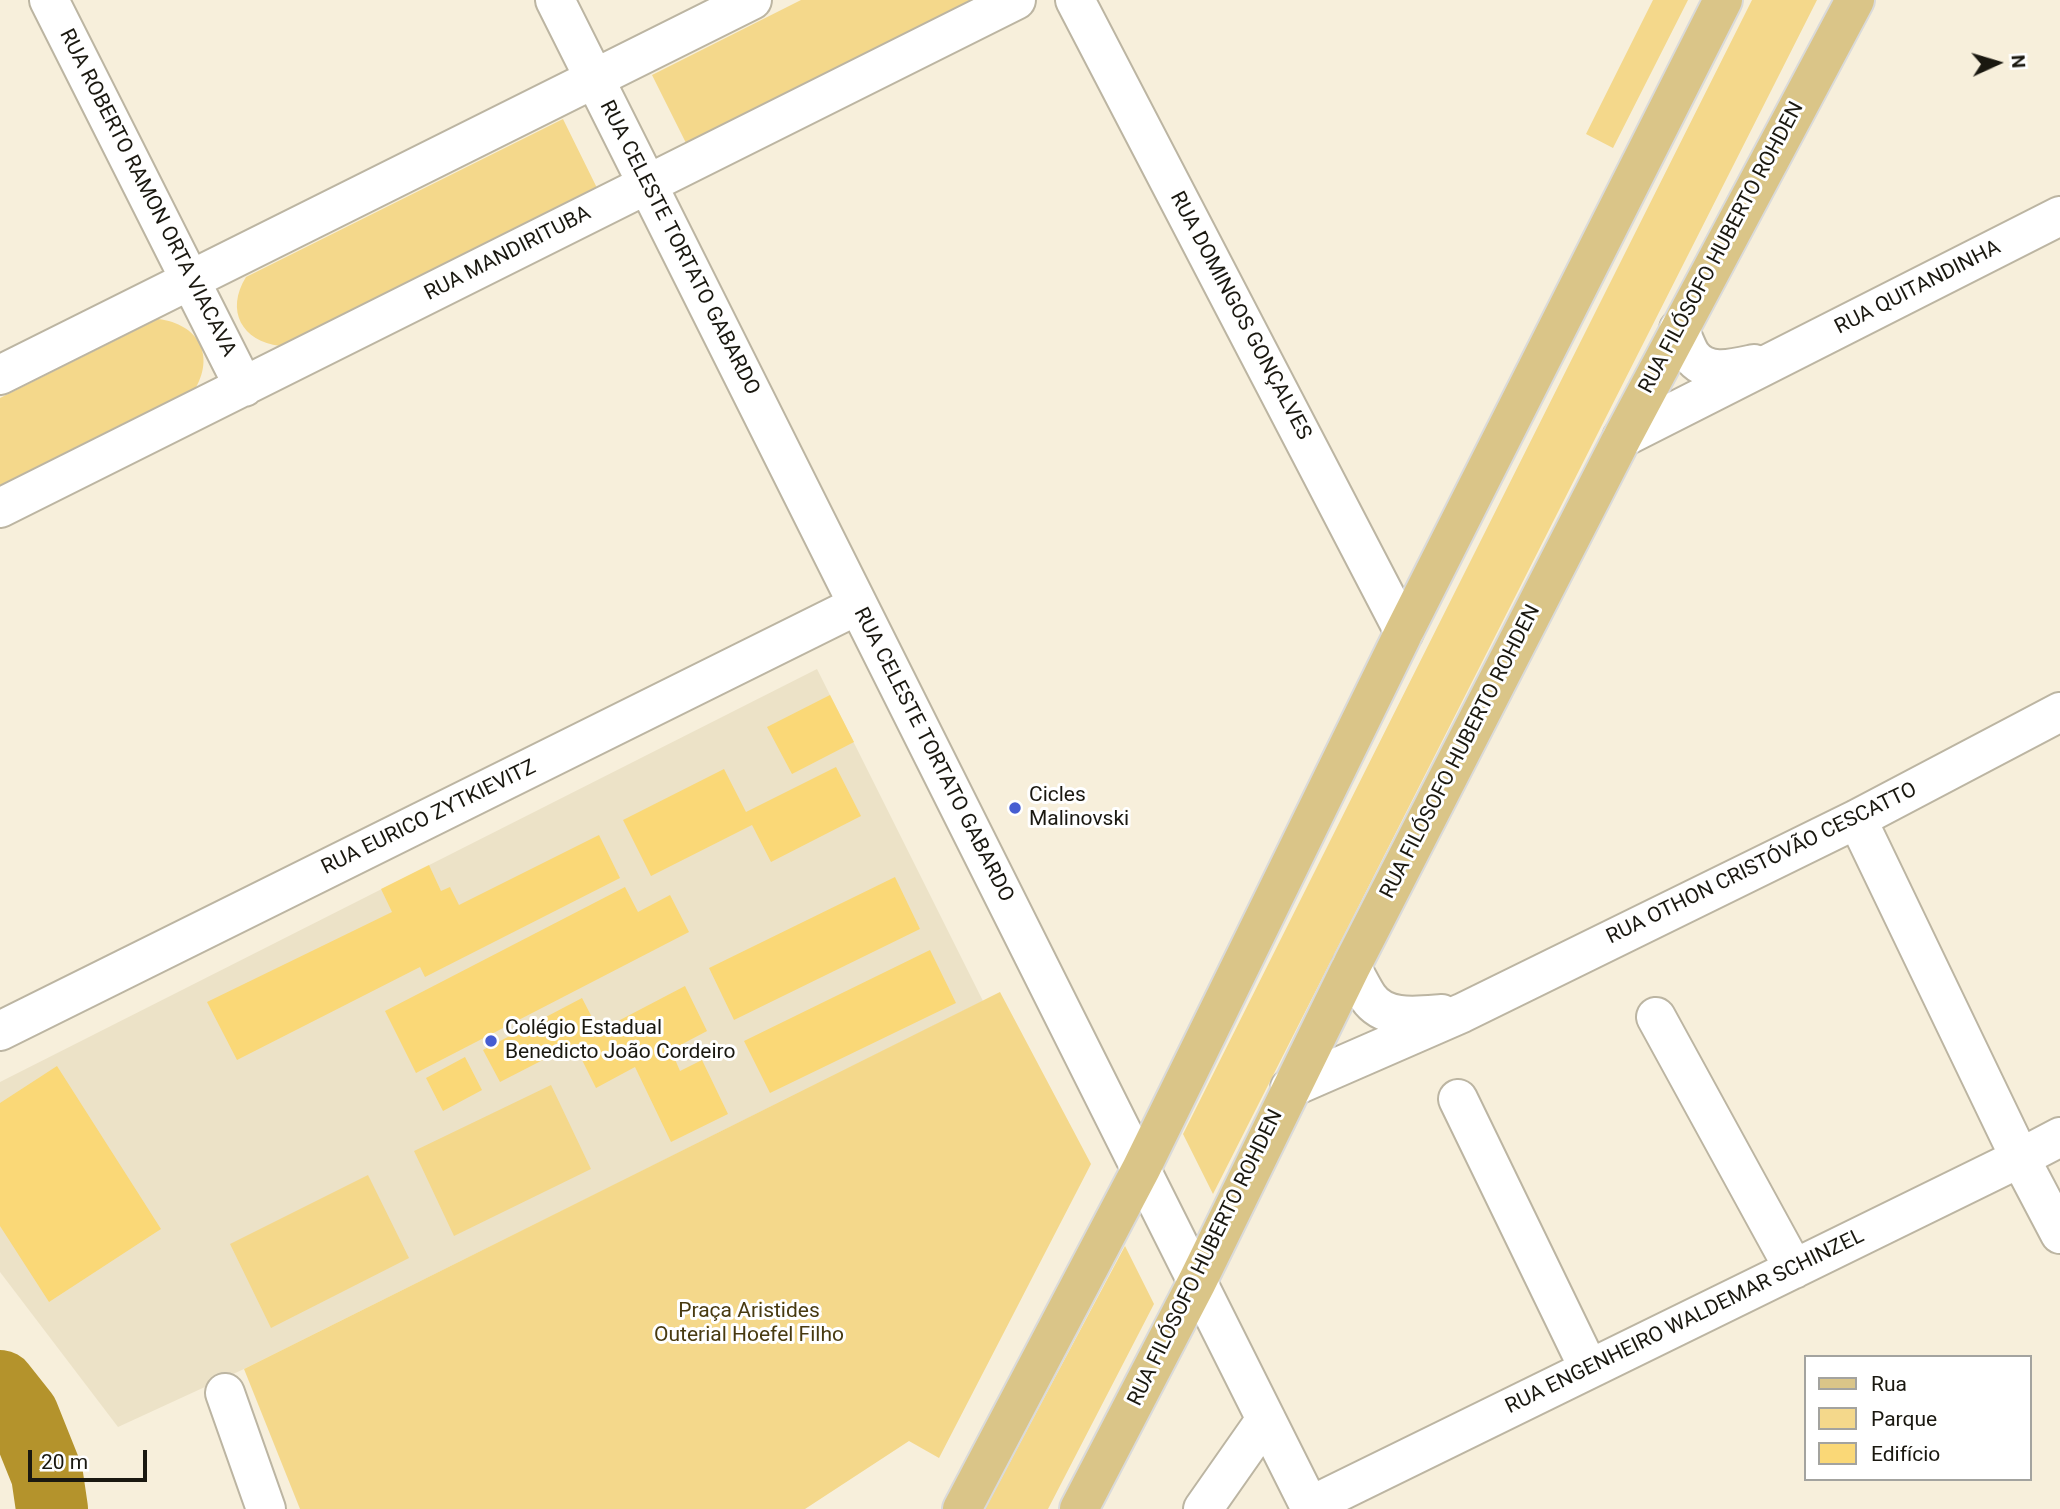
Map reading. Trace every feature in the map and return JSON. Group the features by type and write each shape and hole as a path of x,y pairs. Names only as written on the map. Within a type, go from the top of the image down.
{"main road":[{"path":"962,1509 1141,1169 1405,632 1723,0"},
{"name":"RUA FILÓSOFO HUBERTO ROHDEN","path":"1079,1509 1197,1282 1290,1088 1622,438 1855,0"}],"street":[{"name":"RUA ROBERTO RAMON ORTA VIACAVA","path":"49,0 244,387"},
{"name":"RUA CELESTE TORTATO GABARDO","path":"555,0 1310,1507"},
{"path":"0,375 752,0"},
{"name":"RUA MANDIRITUBA","path":"0,508 1016,0"},
{"name":"RUA DOMINGOS GONÇALVES","path":"1075,0 1405,632"},
{"name":"RUA QUITANDINHA","path":"1622,438 2060,216"},
{"name":"RUA QUITANDINHA","path":"1679,329 1692,356 1706,368 1728,370 1776,359"},
{"name":"RUA EURICO ZYTKIEVITZ","path":"0,1031 858,605"},
{"name":"RUA OTHON CRISTÓVÃO CESCATTO","path":"1290,1088 1462,1013 1857,819 2060,712"},
{"path":"1857,819 2020,1158 2060,1234"},
{"name":"RUA OTHON CRISTÓVÃO CESCATTO","path":"1351,967 1370,1000 1393,1015 1462,1013"},
{"path":"1656,1017 1794,1269"},
{"path":"1458,1100 1589,1369"},
{"name":"RUA ENGENHEIRO WALDEMAR SCHINZEL","path":"1310,1507 2060,1137"},
{"path":"225,1393 267,1509"},
{"path":"1203,1509 1266,1419"}],"shaded area":[{"name":"Colégio Estadual Benedicto João Cordeiro","path":"817,669 983,1001 244,1369 118,1427 0,1272 0,1082"}],"green space":[{"path":"801,0 974,0 686,143 652,75"},
{"path":"1653,0 1688,0 1613,148 1586,134"},
{"path":"1752,0 1817,0 1213,1194 1183,1134"},
{"path":"563,119 597,188 280,346 256,338 241,322 237,301 246,277"},
{"path":"158,319 184,327 200,344 203,366 194,391 0,488 0,398"},
{"name":"Praça Aristides Outerial Hoefel Filho","path":"1000,992 1091,1164 939,1458 909,1441 805,1509 300,1509 244,1369"},
{"path":"551,1085 591,1169 454,1236 414,1151"},
{"path":"368,1175 409,1258 271,1328 230,1244"},
{"path":"1125,1246 1154,1304 1048,1509 985,1509"}],"building":[{"path":"830,695 854,742 792,774 767,727"},
{"path":"836,767 861,816 771,862 752,825 651,876 623,820 724,769 746,812"},
{"path":"599,835 620,878 425,977 420,967 237,1060 207,1002 392,912 381,889 429,865 441,891 450,887 459,905"},
{"path":"895,877 920,929 734,1020 709,968"},
{"path":"625,887 638,912 670,895 689,932 416,1073 385,1011"},
{"path":"930,950 956,1003 770,1093 744,1041"},
{"path":"685,986 707,1031 671,1050 680,1071 702,1060 728,1114 671,1142 635,1067 596,1088 574,1044 500,1082 483,1050 582,998 599,1031"},
{"path":"465,1057 482,1090 443,1111 426,1078"},
{"path":"57,1066 161,1229 49,1302 0,1226 0,1103"}],"waterway":[{"path":"0,1386 23,1415 47,1475 52,1509"}],"place":[{"name":"Cicles Malinovski","path":"1015,808"},
{"name":"Colégio Estadual Benedicto João Cordeiro","path":"491,1041"}]}
